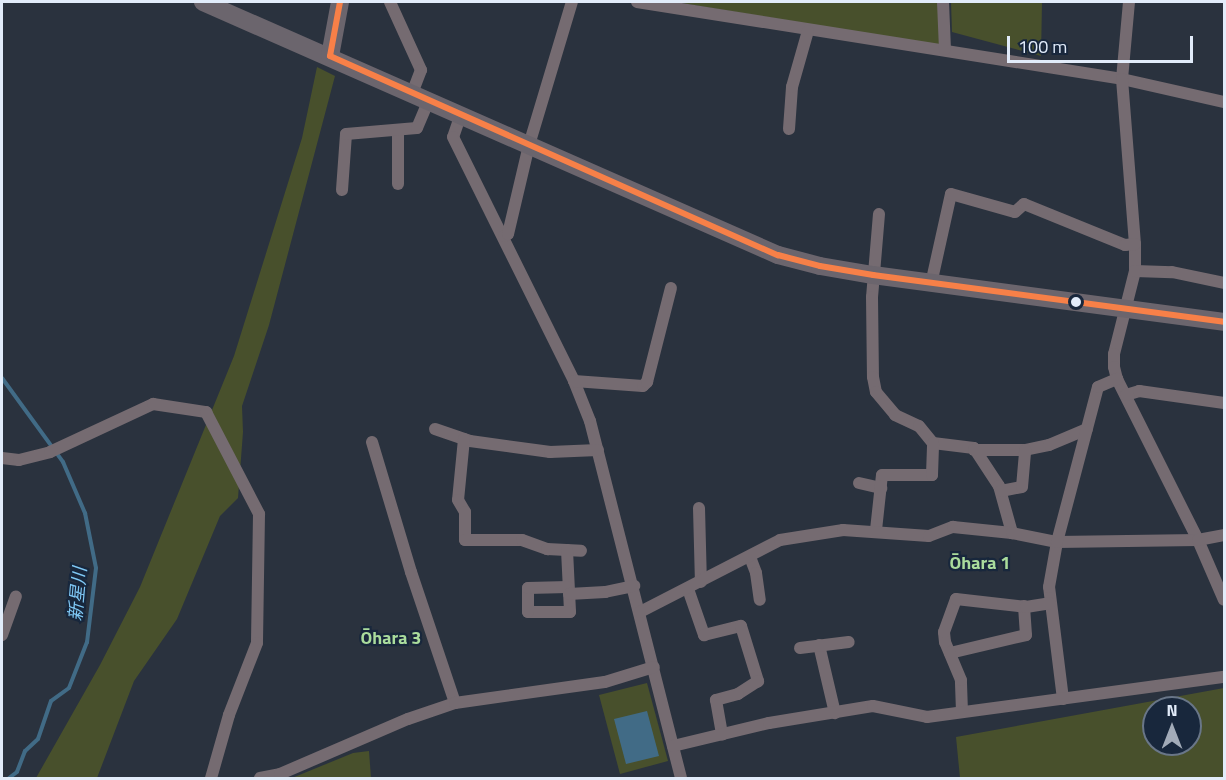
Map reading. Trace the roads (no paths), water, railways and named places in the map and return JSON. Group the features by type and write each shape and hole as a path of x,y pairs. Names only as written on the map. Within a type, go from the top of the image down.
{"street":[{"path":"203,2 330,56 768,251 820,266 873,275 1224,322"},
{"path":"330,56 340,2"},
{"path":"342,190 346,134 417,128 421,97 421,70 390,2"},
{"path":"504,237 508,234 529,145 572,2"},
{"path":"637,2 808,31 945,50 1122,79 1224,102"},
{"path":"943,2 945,50"},
{"path":"1129,2 1122,79 1135,244 1135,271 1127,310 1114,354 1116,379 1198,540 1224,600"},
{"path":"789,129 792,87 808,31"},
{"path":"461,114 453,137 574,381 598,450 681,778"},
{"path":"398,131 398,184"},
{"path":"931,284 951,194 1015,212 1024,204 1125,244 1135,244"},
{"path":"879,214 873,275 873,377 876,392 895,415 919,426 933,443 974,450 1026,450 1049,445 1088,429"},
{"path":"1135,271 1172,272 1224,283"},
{"path":"574,381 643,386 647,382 671,288"},
{"path":"1063,699 1048,587 1057,542 1098,387 1116,379"},
{"path":"1126,395 1138,391 1224,403"},
{"path":"2,458 19,460 54,450 153,404 206,412 256,504 259,514 260,630 229,715 212,778"},
{"path":"435,429 465,439 550,452 598,450"},
{"path":"465,439 458,500 465,512 465,540 522,540 547,549 581,551"},
{"path":"372,442 411,572 455,703"},
{"path":"876,530 882,475 932,475 933,443"},
{"path":"974,450 1001,491 1012,533"},
{"path":"1001,491 1022,487 1026,450"},
{"path":"859,483 881,488"},
{"path":"699,508 701,582"},
{"path":"640,612 780,540 843,530 876,530 929,536 952,527 1012,533 1057,542 1198,540 1224,535"},
{"path":"567,550 568,590 605,592 634,586"},
{"path":"750,557 760,600"},
{"path":"688,589 704,635 741,626 758,681 738,694 716,700 722,734"},
{"path":"2,635 16,596"},
{"path":"962,712 961,681 944,632 956,598 1024,606 1050,603"},
{"path":"950,653 1026,635 1024,606"},
{"path":"800,648 849,642"},
{"path":"819,645 835,713"},
{"path":"260,778 280,774 408,719 455,703 605,682 654,667"},
{"path":"673,746 769,723 873,706 927,717 1224,677"}],"water":[{"path":"647,711 659,756 626,764 614,719"}],"waterway":[{"name":"新星川","path":"2,378 63,462 85,513 96,568 87,642 69,688 51,701 38,739 25,751 17,772 9,778"}],"district":[{"name":"Ōhara 1","path":"980,563"},
{"name":"Ōhara 3","path":"391,638"}]}
